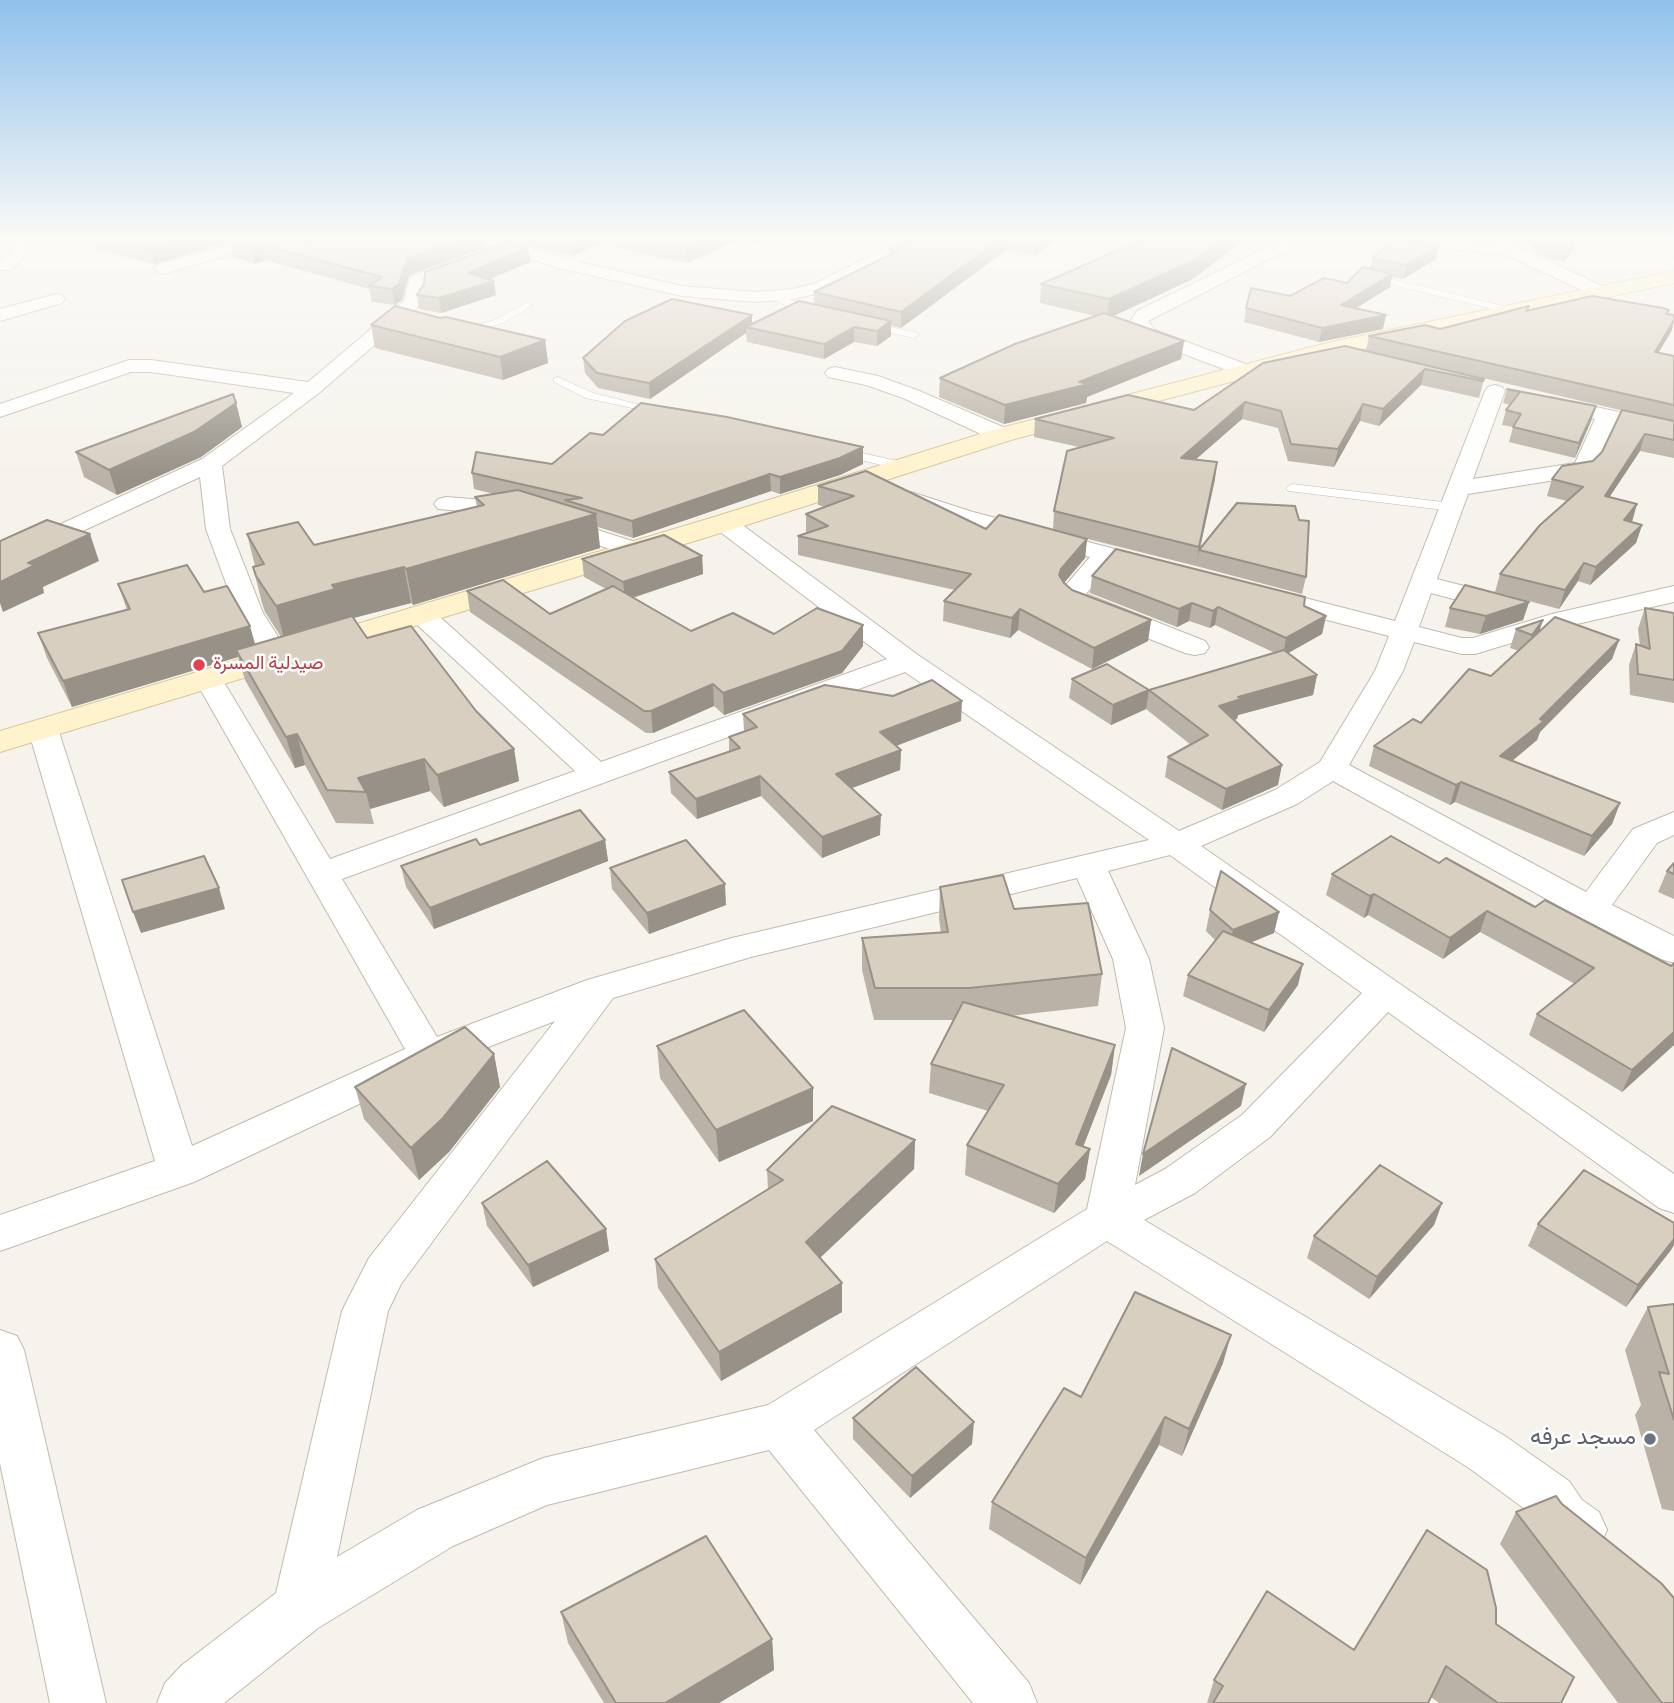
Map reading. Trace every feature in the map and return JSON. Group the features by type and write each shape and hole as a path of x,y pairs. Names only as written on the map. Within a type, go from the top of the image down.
{"main road":[{"path":"0,742 636,550 1002,435 1244,370 1482,317"}],"street":[{"path":"0,561 210,464 312,389 400,317"},
{"path":"1142,317 1139,321 1141,329 1148,334 1244,370"},
{"path":"1327,350 1376,361"},
{"path":"0,411 129,366 151,366 312,389"},
{"path":"835,373 871,380 910,394 1002,435"},
{"path":"0,1233 178,1170 428,1055 600,989 745,946 1089,867 1176,844 1246,817 1286,797 1332,768 1389,671 1455,497 1505,393 1674,430"},
{"path":"1455,497 1579,470 1584,467 1608,415"},
{"path":"210,464 218,529 250,613 278,659"},
{"path":"864,477 927,505 965,517 1174,572"},
{"path":"446,504 501,507 636,550"},
{"path":"724,523 908,662 1176,844 1674,1196"},
{"path":"1107,554 1074,591 1073,596 1080,602 1195,647"},
{"path":"1423,583 1561,620"},
{"path":"1241,589 1462,646 1475,646 1561,620 1674,594"},
{"path":"422,615 596,774"},
{"path":"322,874 908,662"},
{"path":"209,680 428,1055"},
{"path":"43,729 178,1170"},
{"path":"1332,768 1591,909 1674,951"},
{"path":"1591,909 1645,836 1674,822"},
{"path":"1089,867 1131,959 1145,1028 1107,1219"},
{"path":"299,1609 355,1351 370,1301 385,1271 600,989"},
{"path":"184,1703 202,1685 299,1609 435,1528 543,1482 779,1425 1107,1219 1180,1181 1256,1126 1385,992"},
{"path":"1107,1219 1488,1452 1551,1497 1564,1517 1619,1560"},
{"path":"0,1350 78,1703"},
{"path":"779,1425 1009,1703"}],"lane":[{"path":"456,333 506,317"},
{"path":"850,321 914,335"},
{"path":"558,380 590,396 669,414"},
{"path":"823,448 902,466"},
{"path":"1292,488 1455,497"}],"building":[{"path":"381,317 448,317 545,340 500,357 371,325"},
{"path":"633,317 748,317 649,383 597,373 583,358"},
{"path":"765,317 875,317 891,321 877,331 854,327 824,344 746,327"},
{"path":"1091,317 1117,317 1184,341 1079,382 1088,384 1005,405 940,378 1015,344"},
{"path":"1282,317 1374,317 1322,328"},
{"path":"1485,317 1674,317 1655,352 1674,356 1674,405 1369,336 1425,325 1440,329"},
{"path":"1345,346 1484,379 1483,381 1425,369 1383,409 1363,404 1338,449 1291,444 1281,411 1245,402 1181,458 1217,462 1199,547 1054,511 1067,451 1114,438 1035,419 1128,395 1194,410 1263,363"},
{"path":"1507,389 1596,406 1579,443 1513,427 1521,414 1506,410 1520,392"},
{"path":"233,394 236,403 194,432 109,470 76,452"},
{"path":"641,403 727,417 863,447 840,458 780,477 770,474 632,521 565,500 582,498 472,473 476,452 552,464 590,433 603,435"},
{"path":"1622,410 1674,421 1674,440 1645,434 1605,496 1637,504 1624,520 1642,525 1596,567 1584,563 1565,590 1500,574 1540,525 1583,487 1552,479 1562,466 1593,461 1602,452"},
{"path":"866,471 986,529 999,515 1087,539 1061,569 1059,575 1064,583 1072,590 1151,620 1094,648 1020,609 1012,618 944,601 971,574 798,536 828,526 806,514 854,496 818,486"},
{"path":"518,490 596,514 406,569 404,567 332,585 335,589 276,606 253,567 264,564 247,534 298,522 314,545 484,505 475,497"},
{"path":"1237,503 1295,506 1299,520 1309,521 1306,577 1199,550"},
{"path":"47,520 90,534 28,563 35,565 0,582 0,541"},
{"path":"664,535 702,556 623,582 582,559"},
{"path":"1116,549 1305,597 1304,606 1326,616 1286,638 1218,607 1213,611 1192,603 1179,609 1092,576"},
{"path":"187,565 204,592 227,586 250,626 63,681 38,633 130,609 118,584"},
{"path":"503,580 550,614 613,586 691,631 733,613 774,634 817,608 863,625 842,651 723,693 713,684 651,711 644,711 467,591"},
{"path":"1465,585 1529,602 1486,616 1450,608"},
{"path":"1645,608 1674,613 1674,680 1638,674 1636,644 1650,649"},
{"path":"352,616 367,638 411,626 476,711 514,749 437,775 424,759 358,778 366,792 327,790 297,734 286,737 236,650"},
{"path":"1555,617 1619,640 1540,719 1544,721 1500,756 1620,803 1592,836 1461,782 1456,785 1374,746 1413,719 1421,723 1469,669 1491,676"},
{"path":"1543,620 1532,635 1516,629"},
{"path":"1284,650 1317,675 1238,697 1241,699 1219,706 1282,765 1226,789 1168,757 1208,735 1149,690"},
{"path":"1107,664 1149,690 1113,705 1072,679"},
{"path":"932,680 962,701 880,732 901,750 836,774 881,815 822,837 760,776 696,799 669,772 740,748 729,737 757,727 743,714 825,685 893,696"},
{"path":"580,810 605,840 430,908 401,866 476,839 480,845"},
{"path":"1391,836 1439,863 1446,858 1535,907 1545,900 1671,966 1674,963 1674,1032 1632,1070 1537,1014 1594,968 1487,911 1450,938 1374,894 1370,896 1332,874"},
{"path":"686,840 725,884 647,913 610,868"},
{"path":"204,856 219,888 133,912 122,880"},
{"path":"1674,863 1674,874 1667,871"},
{"path":"1221,871 1279,912 1233,930 1210,910"},
{"path":"1003,875 1014,909 1088,903 1102,974 970,988 875,988 862,938 948,932 940,887"},
{"path":"1223,931 1303,964 1269,1010 1188,975"},
{"path":"963,1002 1115,1045 1076,1144 1090,1149 1058,1184 967,1145 1004,1085 931,1064"},
{"path":"744,1010 813,1088 716,1130 657,1046"},
{"path":"465,1027 494,1054 442,1119 411,1148 355,1087"},
{"path":"1172,1048 1246,1084 1143,1154"},
{"path":"832,1106 915,1140 806,1242 842,1283 719,1352 655,1259 783,1180 767,1170"},
{"path":"547,1161 606,1229 528,1265 482,1203"},
{"path":"1380,1165 1442,1203 1377,1277 1314,1236"},
{"path":"1584,1170 1674,1223 1674,1239 1638,1285 1538,1224"},
{"path":"1135,1292 1231,1335 1189,1429 1165,1417 1086,1558 992,1502 1064,1388 1081,1397"},
{"path":"1674,1304 1674,1420 1659,1372 1669,1374 1648,1307"},
{"path":"916,1367 974,1422 912,1476 853,1418"},
{"path":"1556,1496 1562,1504 1661,1583 1674,1598 1674,1703 1662,1703 1516,1512"},
{"path":"1427,1530 1487,1570 1496,1608 1496,1624 1574,1677 1561,1703 1498,1703 1446,1666 1428,1703 1213,1703 1223,1686 1214,1680 1267,1591 1354,1650"},
{"path":"706,1536 772,1639 665,1703 616,1703 561,1612"}],"place":[{"name":"صيدلية المسرة","path":"199,665"},
{"name":"مسجد عرفه","path":"1650,1439"}]}
